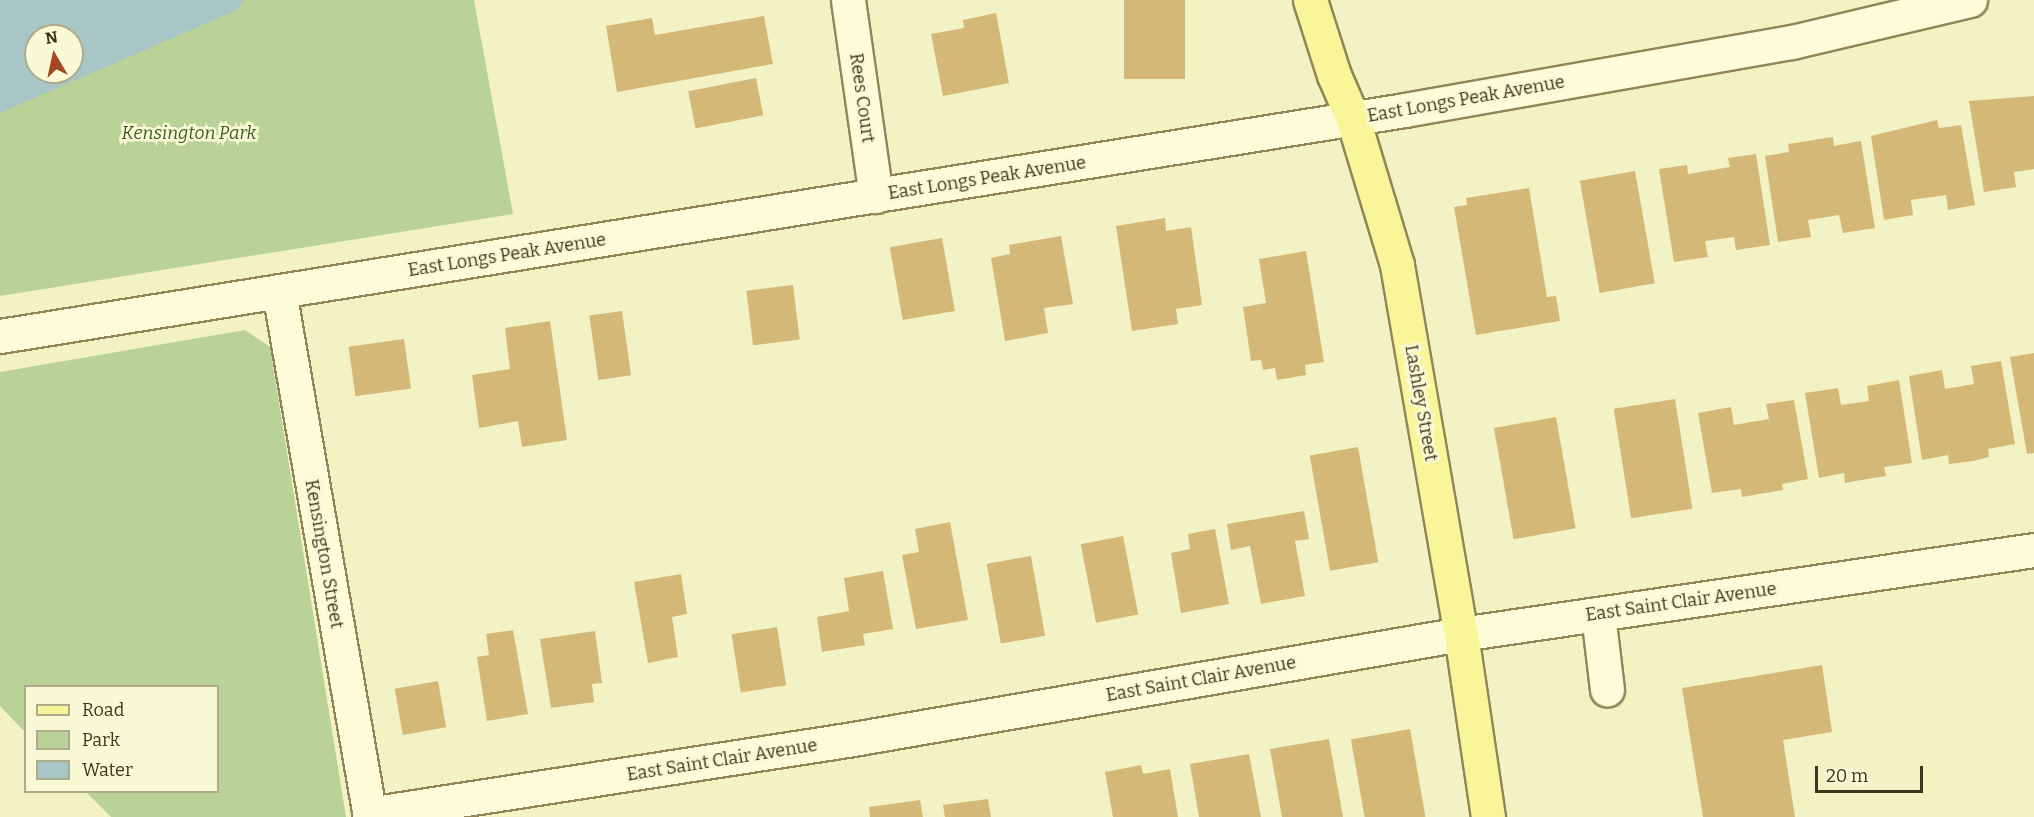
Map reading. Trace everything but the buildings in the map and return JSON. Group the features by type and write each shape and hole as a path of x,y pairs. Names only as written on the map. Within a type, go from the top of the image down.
{"main road":[{"name":"Lashley Street","path":"1310,0 1334,75 1353,119 1397,265 1461,634 1488,817"}],"street":[{"name":"Rees Court","path":"848,0 876,196"},
{"name":"East Longs Peak Avenue","path":"0,336 1353,119 1791,42 1970,0"},
{"name":"Kensington Street","path":"279,291 370,816"},
{"name":"East Saint Clair Avenue","path":"370,816 853,739 1461,634 2034,550"},
{"path":"1598,614 1607,689"}],"green space":[{"name":"Kensington Park","path":"0,0 474,0 513,214 0,296"},
{"path":"245,330 270,347 346,817 111,817 87,793 219,793 219,685 24,685 24,731 0,706 0,372"}],"water":[{"path":"0,0 244,0 237,10 84,76 84,24 24,24 24,84 67,84 0,113"}]}
